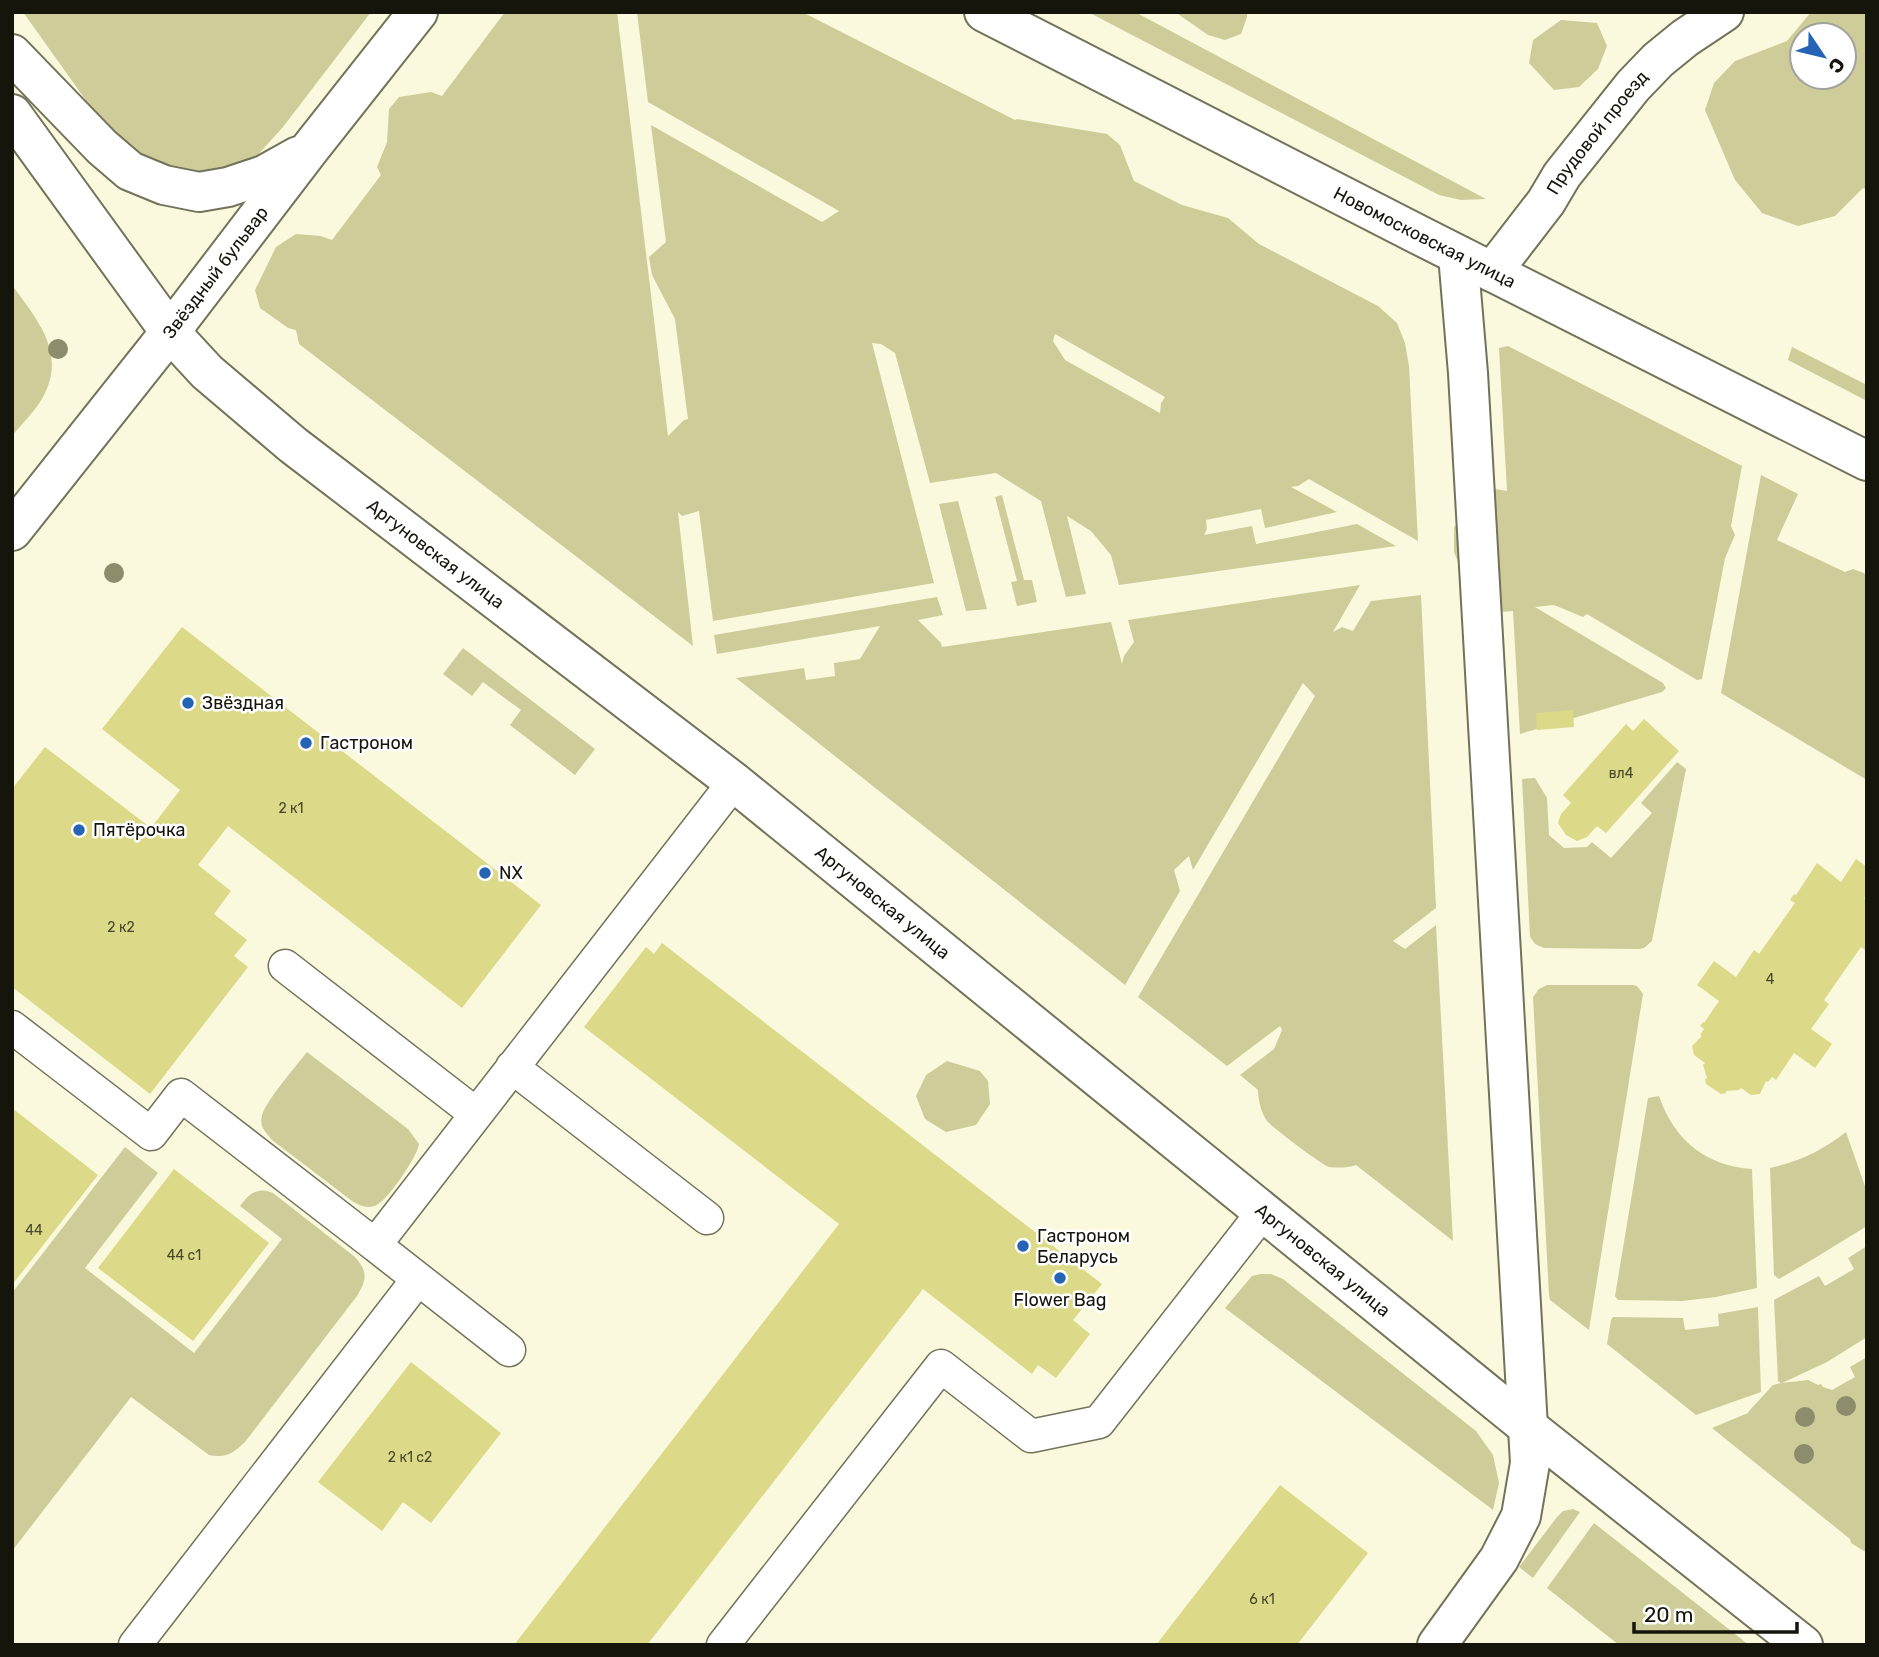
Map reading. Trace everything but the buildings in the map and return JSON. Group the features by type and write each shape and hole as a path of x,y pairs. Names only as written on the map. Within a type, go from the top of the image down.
{"main road":[{"name":"Звёздный бульвар","path":"12,531 418,12"},
{"name":"Новомосковская улица","path":"984,12 1867,461"},
{"name":"Прудовой проезд","path":"1492,272 1546,202 1562,175 1633,86 1689,25 1724,12"},
{"path":"12,54 111,155 130,171 164,186 199,192 228,187 264,175 309,149"},
{"name":"Аргуновская улица","path":"12,114 170,332 207,372 292,445 734,782 1528,1427 1803,1645"},
{"path":"1437,1645 1499,1559 1521,1516 1530,1463 1469,387 1458,254"}],"lane":[{"path":"375,1245 734,782"},
{"path":"285,966 476,1114"},
{"path":"12,1027 151,1134 181,1095 509,1350"},
{"path":"512,1067 707,1218"},
{"path":"723,1645 941,1366 1031,1436 1099,1422 1263,1212"},
{"path":"135,1645 418,1279"}],"shaded area":[{"path":"23,12 371,12 283,127 253,160 224,173 168,173 112,137"},
{"path":"505,12 617,12 668,436 688,419 675,319 652,275 649,257 666,242 651,125 822,222 839,211 648,102 637,12 802,12 1015,120 1107,134 1120,145 1134,181 1182,205 1228,218 1259,244 1378,306 1397,323 1405,343 1409,366 1418,541 1309,479 1291,487 1337,512 1265,528 1261,509 1206,520 1207,529 1204,535 1252,526 1256,544 1357,524 1396,546 1119,585 1111,555 1091,531 1067,516 1086,594 1066,597 1041,501 996,473 930,483 895,353 881,344 872,343 934,583 713,621 699,511 682,516 678,512 693,646 299,344 296,330 288,328 260,308 255,290 276,247 296,234 321,236 332,240 381,175 377,167 387,142 389,109 399,97 431,92 442,96","holes":["1055,334 1165,397 1160,413 1065,360 1053,341"]},
{"path":"1088,12 1135,12 1486,199 1461,200 1439,195"},
{"path":"1175,12 1247,12 1247,17 1241,34 1225,40 1208,35"},
{"path":"1811,12 1867,12 1867,189 1863,188 1835,216 1798,226 1762,213 1735,180 1705,110 1714,83 1735,61 1788,40 1788,91 1858,91 1858,21 1804,21"},
{"path":"1561,20 1597,23 1607,46 1598,69 1579,87 1554,90 1529,63 1533,40"},
{"path":"12,285 32,312 47,340 52,370 40,402 12,436"},
{"path":"1508,346 1742,466 1731,526 1735,535 1725,558 1702,679 1697,680 1587,614 1583,617 1554,605 1535,607 1663,683 1666,688 1662,692 1520,734 1513,611 1501,612 1470,592 1454,552 1454,527 1490,488 1507,491 1499,348"},
{"path":"1792,347 1867,385 1867,401 1788,360"},
{"path":"1761,475 1798,494 1777,540 1845,572 1853,569 1867,577 1867,780 1721,693"},
{"path":"1002,495 1024,580 1032,580 1037,602 1017,606 1011,582 1017,581 995,497"},
{"path":"958,501 987,609 966,611 939,504"},
{"path":"1360,585 1333,632 1342,627 1353,631 1371,601 1421,595 1436,908 1393,941 1405,949 1436,925 1453,1241 1356,1165 1329,1167 1297,1146 1267,1121 1260,1106 1258,1090 1240,1075 1274,1049 1282,1030 1280,1026 1227,1066 1138,997 1315,696 1303,683 1193,870 1189,856 1174,870 1180,891 1125,985 736,678 804,668 806,680 835,676 834,663 860,659 880,626 717,654 714,635 937,597 943,615 918,620 942,647 1111,622 1122,664 1134,642 1128,620"},
{"path":"463,648 595,749 575,775 510,725 521,710 483,682 472,696 443,674"},
{"path":"1677,762 1686,769 1652,941 1639,949 1544,948 1535,944 1530,937 1522,779 1535,778 1547,798 1549,835 1564,848 1587,847 1592,842 1611,858 1652,813 1641,803"},
{"path":"1547,985 1633,985 1643,994 1589,1330 1550,1300 1549,1295 1533,997 1539,989"},
{"path":"307,1052 408,1129 419,1144 396,1185 375,1206 365,1207 352,1201 272,1140 262,1126 262,1116 268,1102"},
{"path":"947,1061 980,1071 988,1081 990,1104 976,1125 946,1132 925,1119 916,1096 926,1075"},
{"path":"1659,1096 1673,1126 1694,1148 1720,1163 1752,1169 1757,1288 1682,1301 1618,1300 1615,1296 1648,1098"},
{"path":"1846,1132 1867,1192 1867,1226 1779,1279 1774,1275 1770,1168 1810,1154"},
{"path":"125,1147 158,1173 85,1268 194,1353 282,1239 240,1206 254,1192 263,1190 273,1193 355,1257 364,1271 363,1285 245,1442 236,1450 220,1456 209,1455 131,1397 12,1551 12,1293"},
{"path":"1867,1246 1867,1337 1827,1362 1782,1383 1808,1380 1832,1390 1855,1377 1850,1367 1867,1357 1867,1553 1851,1543 1850,1539 1712,1428 1748,1413 1773,1385 1781,1383 1778,1381 1774,1300 1819,1276 1825,1286 1854,1269 1848,1258"},
{"path":"1271,1274 1283,1279 1476,1431 1493,1455 1499,1483 1493,1510 1225,1308 1252,1276"},
{"path":"1758,1307 1761,1392 1696,1415 1607,1344 1613,1317 1683,1318 1685,1330 1719,1326 1718,1314"},
{"path":"1573,1509 1580,1512 1533,1578 1519,1567 1557,1517 1563,1511"},
{"path":"1594,1523 1749,1645 1619,1645 1547,1588"}],"place":[{"name":"Звёздная","path":"188,703"},
{"name":"Гастроном","path":"306,743"},
{"name":"Пятёрочка","path":"79,830"},
{"name":"NX","path":"485,873"},
{"name":"Гастроном Беларусь","path":"1023,1246"},
{"name":"Flower Bag","path":"1060,1278"}]}
